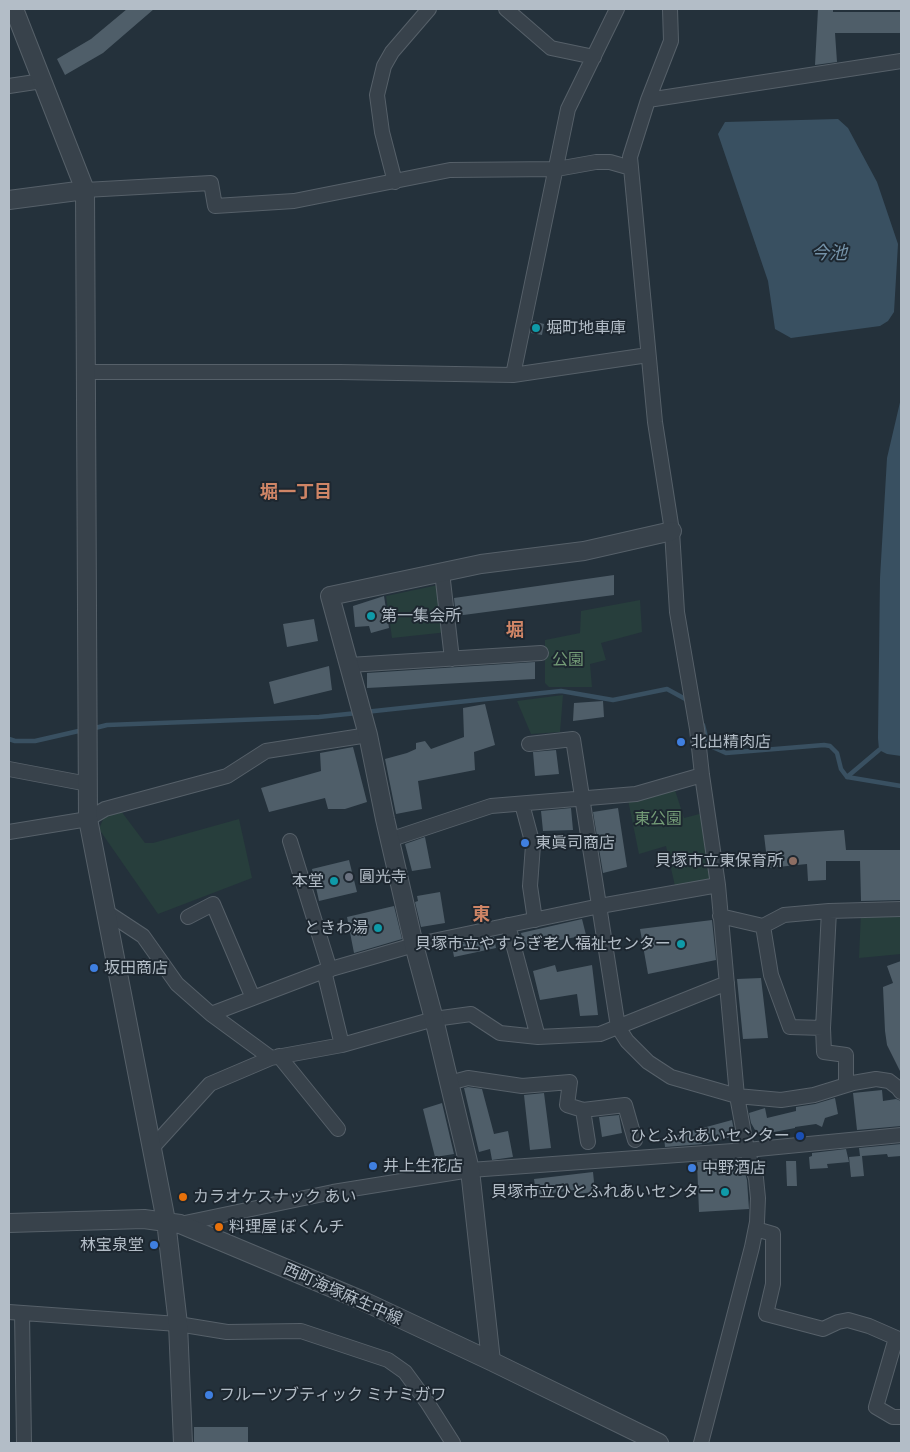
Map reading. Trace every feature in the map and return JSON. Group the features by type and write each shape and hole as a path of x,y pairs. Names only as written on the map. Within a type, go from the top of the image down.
{"street":[{"path":"14,9 85,190 88,819 151,1148 173,1223 183,1443"},
{"path":"394,182 382,132 378,94 384,66 392,52 429,9"},
{"path":"506,9 551,48 594,57"},
{"path":"513,375 568,109 618,9"},
{"path":"670,9 671,41 648,100 630,158 655,422 672,531 677,612 697,729 718,886 737,1096 746,1150 756,1178 758,1198 756,1228 701,1443"},
{"path":"648,100 901,61"},
{"path":"9,86 42,81"},
{"path":"9,200 85,190 211,183 215,206 294,201 450,170 557,169 596,162 610,162 631,168"},
{"path":"85,372 330,372 513,375 648,355"},
{"path":"492,1361 470,1170 389,840 368,736 330,596 481,564 584,551 672,531"},
{"path":"442,572 452,659"},
{"path":"349,665 541,653"},
{"path":"9,832 88,819 105,809 227,776 266,751 368,736"},
{"path":"529,744 572,739 618,1027 627,1041 648,1062 671,1078 737,1096 781,1100 814,1095 846,1085 876,1079 889,1081 901,1092"},
{"path":"9,769 88,784"},
{"path":"389,840 491,806 636,794 702,776"},
{"path":"522,804 533,845 530,886 536,920"},
{"path":"290,841 327,971 342,1045"},
{"path":"211,1014 327,971 414,945 600,906 718,886"},
{"path":"188,916 213,904 254,998"},
{"path":"720,916 763,926 784,915 830,911 901,909"},
{"path":"105,911 143,936 177,984 211,1014 275,1057 338,1129"},
{"path":"830,911 823,1028 824,1052 846,1055 846,1085"},
{"path":"508,925 538,1036"},
{"path":"763,926 771,975 790,1027 823,1028"},
{"path":"151,1148 210,1084 275,1057 342,1045 434,1018 471,1014 500,1033 538,1036 600,1034 727,983"},
{"path":"449,1083 468,1078 522,1086 570,1082 567,1105 583,1110 625,1105 635,1140"},
{"path":"583,1110 588,1142"},
{"path":"173,1223 332,1192 470,1170 746,1150 901,1135"},
{"name":"西町海塚麻生中線","path":"9,1223 144,1219 173,1223 361,1300 492,1361 659,1443"},
{"path":"756,1228 773,1234 773,1284 766,1314 823,1329 838,1322 848,1320 869,1326 898,1339 876,1407 893,1417 901,1417"},
{"path":"24,1443 15,1313 178,1324 227,1332 301,1331 388,1360 405,1372 428,1402 452,1443"}],"green space":[{"path":"443,584 448,632 392,638 386,596"},
{"name":"公園","path":"640,600 642,632 601,643 606,660 590,664 592,687 549,687 545,683 545,640 580,633 581,611"},
{"path":"563,695 560,732 531,734 517,701"},
{"name":"東公園","path":"673,784 684,818 707,812 718,885 677,895 666,846 639,854 627,795"},
{"path":"121,811 145,843 153,843 239,819 252,878 158,914 99,829 104,817"},
{"path":"901,909 901,954 859,958 861,912"}],"water":[{"name":"今池","path":"838,119 848,128 877,182 898,244 894,312 888,321 880,326 791,338 775,329 768,281 718,134 725,122"},
{"path":"901,398 901,756 887,754 879,750 878,738 880,578 887,458"}],"building":[{"path":"127,9 154,9 103,53 65,75 57,59 91,39"},
{"path":"818,9 833,9 833,12 901,12 901,33 835,33 837,62 815,65"},
{"name":"堀町地車庫","path":"533,321 544,324 542,335 531,333"},
{"path":"614,575 614,595 456,616 454,598"},
{"name":"第一集会所","path":"384,596 389,628 371,633 369,626 355,627 353,606"},
{"path":"314,619 318,641 287,647 283,624"},
{"path":"535,662 535,679 367,688 367,673"},
{"path":"329,666 332,690 274,704 269,682"},
{"path":"603,701 604,717 573,721 574,703"},
{"path":"485,704 495,745 474,752 475,770 418,781 422,809 396,814 385,759 416,749 416,743 425,741 431,749 464,737 463,708"},
{"path":"353,747 367,802 345,809 328,809 325,798 269,812 261,788 321,771 320,753"},
{"path":"556,750 559,774 535,776 533,752"},
{"path":"571,808 573,830 543,831 541,811"},
{"path":"618,808 627,867 603,873 593,812"},
{"path":"844,830 846,850 901,850 901,900 861,901 860,861 826,861 826,880 808,881 807,864 768,868 764,835"},
{"path":"425,837 431,868 412,871 405,844"},
{"name":"本堂","path":"349,860 357,892 319,901 312,869"},
{"path":"440,892 445,923 421,927 415,902 418,901 417,896"},
{"name":"ときわ湯","path":"394,906 402,939 354,953 347,917"},
{"path":"582,919 586,935 525,947 521,933"},
{"name":"貝塚市立やすらぎ老人福祉センター","path":"712,920 716,960 648,974 640,929"},
{"path":"494,937 496,948 454,957 452,946"},
{"path":"901,961 901,1073 887,1045 883,987 893,983 887,966"},
{"path":"555,965 557,972 592,965 598,1015 580,1016 577,994 540,1000 533,971"},
{"path":"761,978 768,1038 743,1039 737,979"},
{"path":"464,1088 482,1089 494,1134 508,1131 513,1157 492,1160 490,1149 479,1152"},
{"path":"882,1090 883,1101 896,1099 901,1101 901,1126 857,1130 853,1093"},
{"path":"544,1093 551,1148 530,1150 524,1095"},
{"path":"835,1098 838,1114 825,1118 822,1127 816,1124 758,1135 751,1123 749,1113 765,1108 767,1118 796,1111 796,1107"},
{"path":"442,1103 454,1154 435,1157 423,1109"},
{"path":"619,1115 622,1133 602,1137 599,1117"},
{"path":"732,1120 735,1136 703,1144 665,1147 664,1136 677,1135"},
{"path":"901,1144 901,1156 888,1157 887,1154 862,1156 864,1176 851,1177 849,1157 860,1156 859,1148"},
{"path":"846,1149 849,1162 827,1164 828,1168 810,1169 809,1157 812,1156 812,1153"},
{"name":"貝塚市立ひとふれあいセンター","path":"741,1159 747,1180 749,1209 699,1212 697,1162"},
{"path":"786,1161 796,1161 797,1186 787,1186"},
{"path":"593,1172 595,1192 574,1194 574,1190 538,1195 536,1193 534,1179"},
{"path":"194,1427 248,1427 248,1443 194,1443"}],"waterway":[{"path":"365,712 561,691 613,700 667,689 689,701"},
{"path":"91,729 107,725 319,717 357,713"},
{"path":"703,725 708,745 726,753 830,746 837,753 841,769 847,777 879,750"},
{"path":"9,739 15,741 35,741 83,730"},
{"path":"847,777 901,786"}],"place":[{"name":"堀町地車庫","path":"536,328"},
{"name":"第一集会所","path":"371,616"},
{"name":"北出精肉店","path":"681,742"},
{"name":"東眞司商店","path":"525,843"},
{"name":"貝塚市立東保育所","path":"793,861"},
{"name":"圓光寺","path":"349,877"},
{"name":"本堂","path":"334,881"},
{"name":"ときわ湯","path":"378,928"},
{"name":"貝塚市立やすらぎ老人福祉センター","path":"681,944"},
{"name":"坂田商店","path":"94,968"},
{"name":"ひとふれあいセンター","path":"800,1136"},
{"name":"井上生花店","path":"373,1166"},
{"name":"中野酒店","path":"692,1168"},
{"name":"貝塚市立ひとふれあいセンター","path":"725,1192"},
{"name":"カラオケスナック あい","path":"183,1197"},
{"name":"料理屋 ぼくんチ","path":"219,1227"},
{"name":"林宝泉堂","path":"154,1245"},
{"name":"フルーツブティック ミナミガワ","path":"209,1395"}],"district":[{"name":"堀一丁目","path":"296,492"},
{"name":"堀","path":"515,630"},
{"name":"東","path":"481,914"}]}
